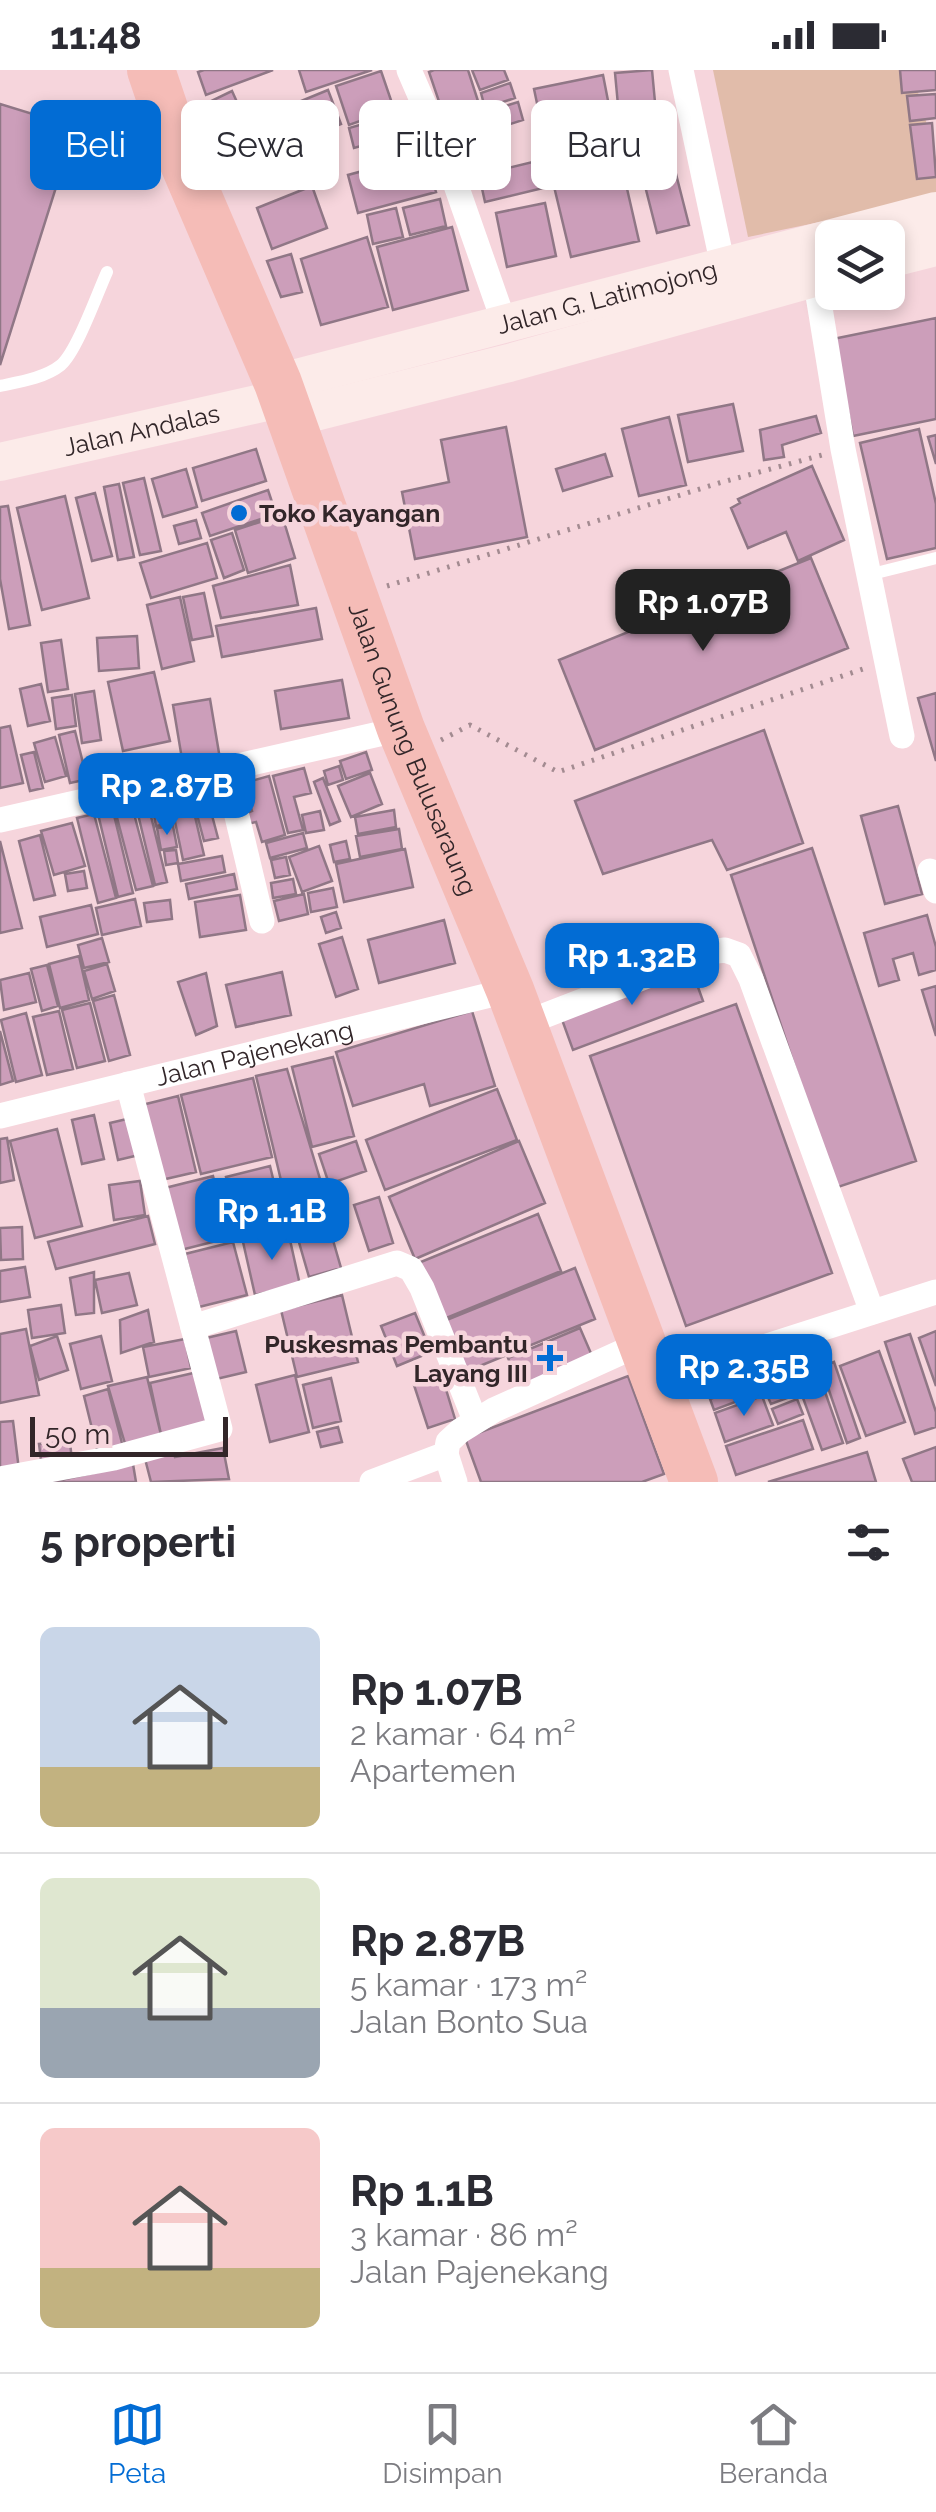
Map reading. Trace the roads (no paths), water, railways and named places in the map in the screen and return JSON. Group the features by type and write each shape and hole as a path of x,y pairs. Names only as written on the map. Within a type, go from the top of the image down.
{"highway":[{"name":"Jalan Gunung Bulusaraung","path":"151,70 178,150 284,400 406,742 516,1007 694,1482"}],"main road":[{"name":"Jalan G. Latimojong","path":"284,400 505,325 936,211"},
{"path":"905,255 936,247"},
{"name":"Jalan G. Latimojong","path":"284,400 508,362 815,277"},
{"name":"Jalan Andalas","path":"0,462 284,400"}],"street":[{"path":"409,70 444,151 505,325"},
{"path":"681,70 723,266"},
{"path":"828,310 843,450 902,736"},
{"path":"0,820 226,770 406,742"},
{"path":"226,770 262,921"},
{"name":"Jalan Pajenekang","path":"0,1116 128,1084 516,1007 725,950 739,955 757,996 872,1312"},
{"path":"0,1479 114,1458 220,1429 128,1084"},
{"path":"193,1327 398,1262 410,1269 422,1288 475,1420"},
{"path":"454,1482 446,1454 448,1442 475,1420 651,1362 872,1312 936,1292"},
{"path":"372,1482 446,1454"}],"lane":[{"path":"0,386 32,379 61,365 80,334 107,272"},
{"path":"868,576 936,558"}],"place":[{"name":"Toko Kayangan","path":"239,513"},
{"name":"Puskesmas Pembantu Layang III","path":"550,1358"}]}
